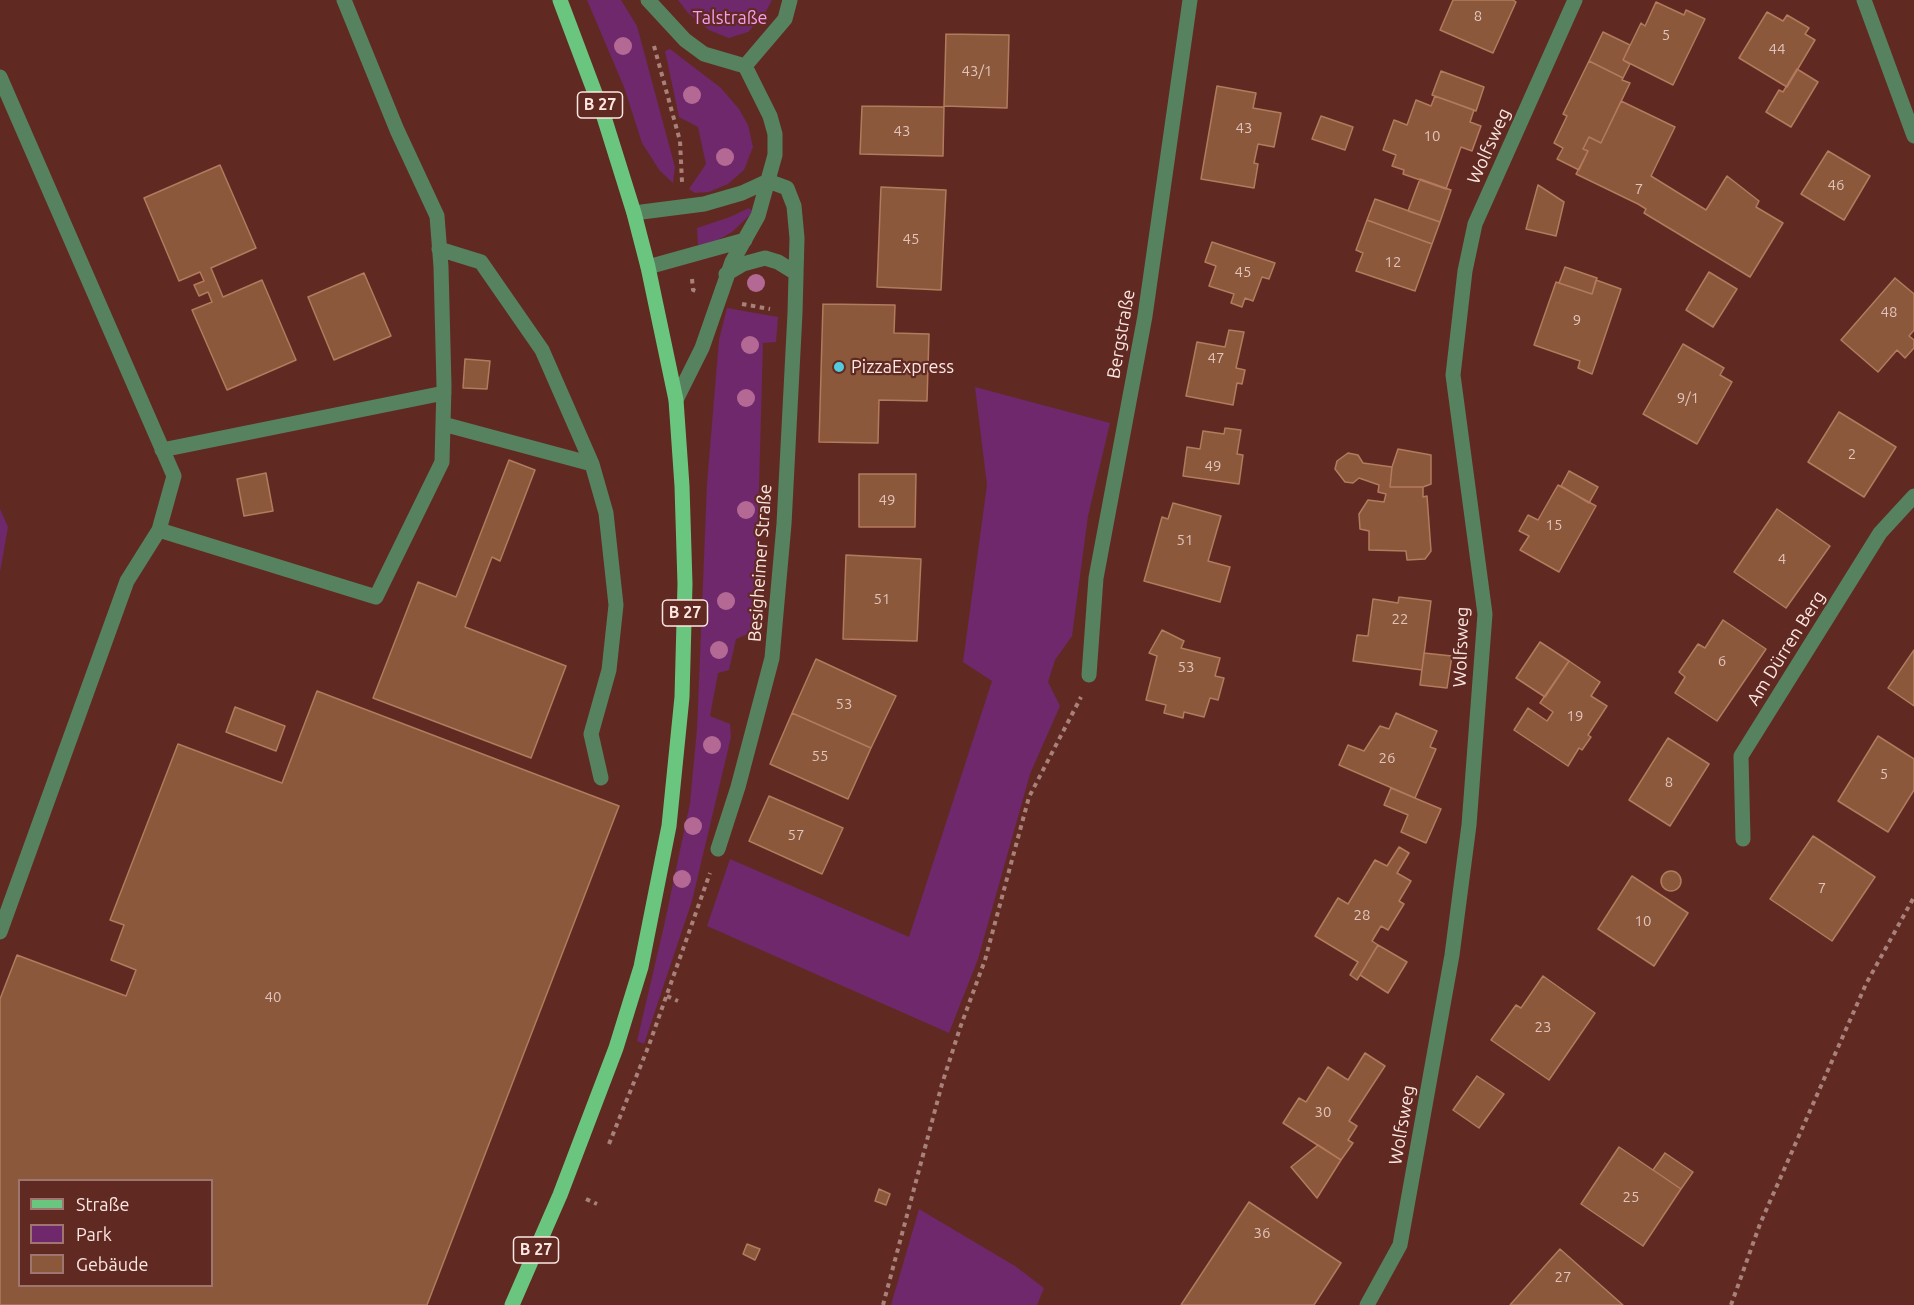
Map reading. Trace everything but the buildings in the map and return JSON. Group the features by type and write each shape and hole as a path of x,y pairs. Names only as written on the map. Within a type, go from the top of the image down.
{"main road":[{"name":"B 27","path":"512,1305 560,1195 616,1048 641,967 669,826 682,696 686,584 676,400 648,267 634,213 604,117 560,0"}],"street":[{"path":"159,530 376,597 442,462 444,393 437,216 397,130 344,0"},
{"path":"648,0 685,40 704,54 745,66 770,116 775,134 776,155 758,216 726,274 702,348 676,400"},
{"path":"745,66 785,19 790,0"},
{"name":"Bergstraße","path":"1089,675 1096,578 1145,316 1190,0"},
{"name":"Wolfsweg","path":"1367,1305 1400,1245 1452,955 1469,825 1485,614 1453,375 1465,271 1475,224 1575,0"},
{"path":"1864,0 1914,136"},
{"path":"0,77 174,476 159,530 127,581 0,932"},
{"path":"634,213 704,204 741,193 768,181"},
{"name":"Besigheimer Straße","path":"718,849 738,787 772,658 784,524 797,238 794,206 787,188 768,181"},
{"path":"648,267 745,240"},
{"path":"439,249 481,262 542,350 592,464 606,513 616,605 609,670 591,734 602,778"},
{"path":"726,274 743,264 765,258 778,262 796,273"},
{"path":"162,450 444,393"},
{"path":"443,424 592,464"},
{"name":"Am Dürren Berg","path":"1743,838 1741,756 1880,533 1914,496"}],"path":[{"path":"883,1305 942,1084 985,960 1029,797 1082,696 1089,675"},
{"path":"1731,1305 1760,1224 1866,984 1914,897"},
{"path":"667,996 678,1001"},
{"path":"586,1199 597,1204"}],"green space":[{"path":"587,0 621,0 637,26 675,167 673,183 660,171 642,143 624,87"},
{"name":"Talstraße","path":"678,0 772,0 764,15 748,32 729,38 709,30 688,13"},
{"path":"670,49 721,88 739,109 748,125 753,147 744,170 728,184 709,192 695,193 689,189 706,164 698,127 679,117 665,51"},
{"path":"749,208 752,211 751,214 732,232 716,241 698,245 697,228"},
{"path":"727,308 778,317 776,342 763,343 755,631 736,639 729,670 718,673 710,716 730,724 731,737 692,901 644,1044 637,1041 690,803 697,729 707,484 719,340"},
{"path":"975,387 1110,423 1088,516 1072,636 1055,660 1048,682 1060,706 1030,774 978,959 949,1033 707,926 730,859 909,937 992,681 963,662 987,485"},
{"path":"0,509 8,527 0,572"},
{"path":"919,1209 1015,1266 1044,1288 1037,1305 891,1305"}],"place":[{"name":"PizzaExpress","path":"839,367"}]}
